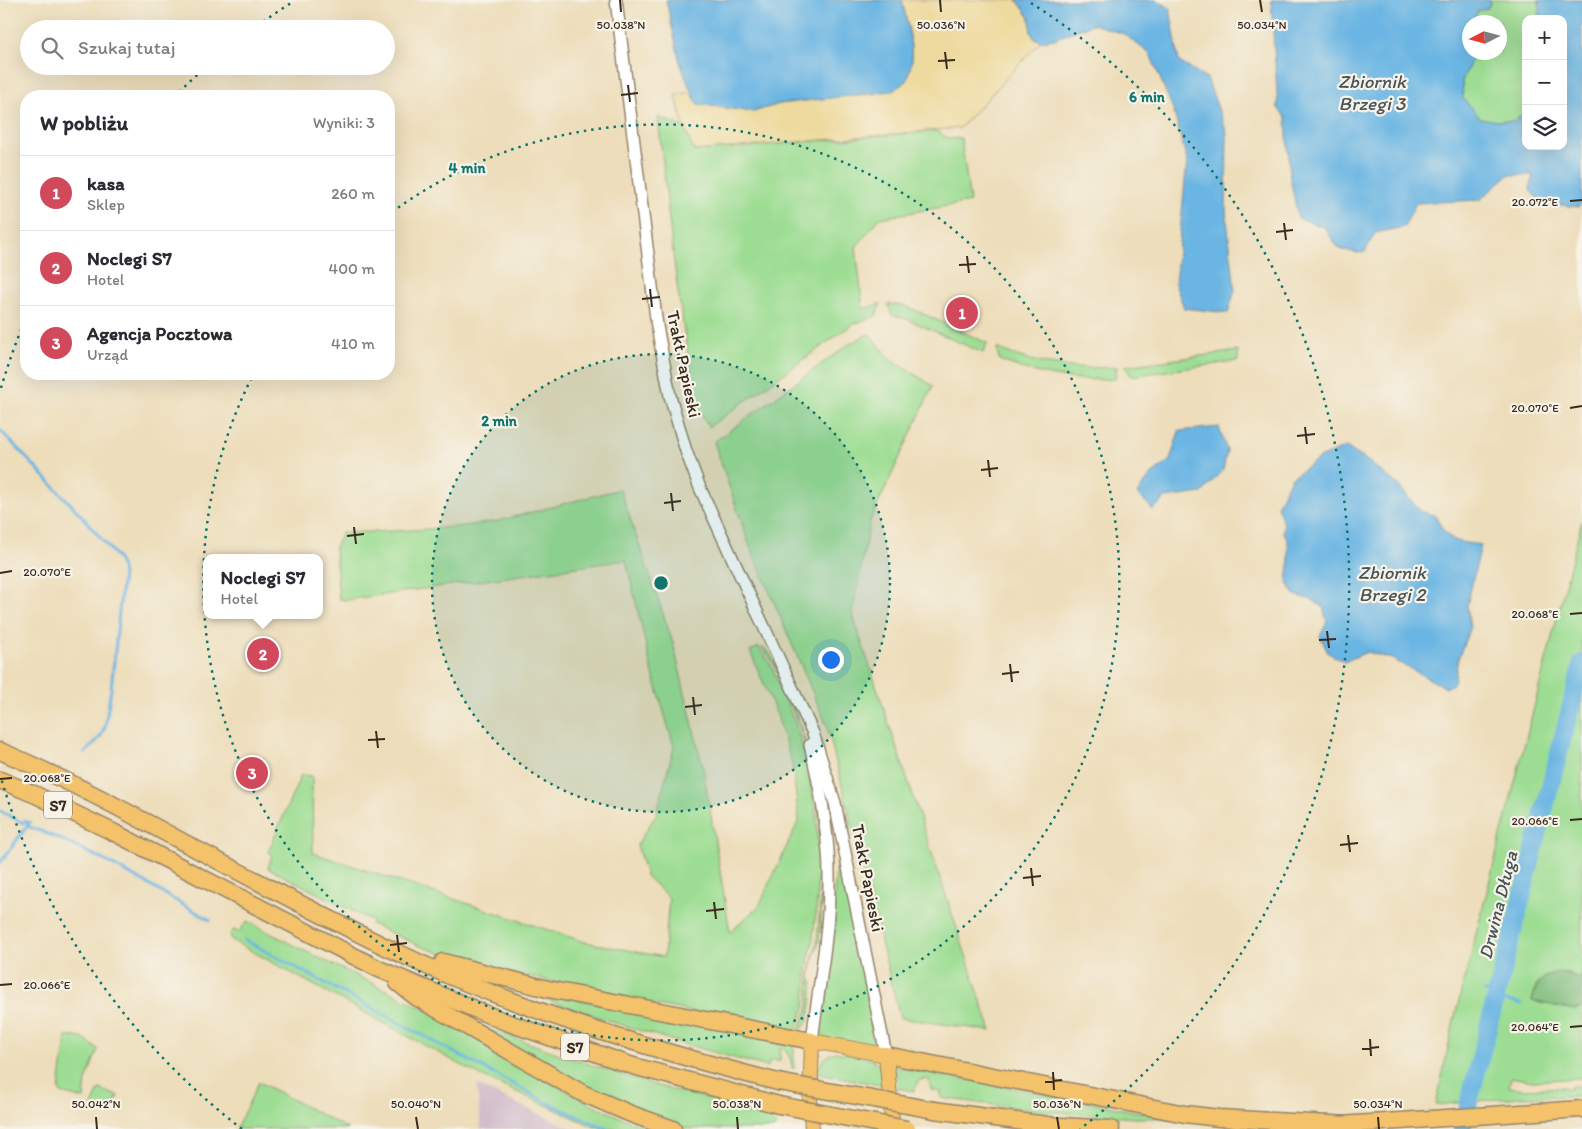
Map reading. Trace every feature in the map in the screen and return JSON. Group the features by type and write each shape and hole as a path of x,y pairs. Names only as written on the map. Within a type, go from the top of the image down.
{"highway":[{"name":"S7","path":"0,751 122,809 260,883 390,949 517,1003 587,1027 709,1064 778,1082 934,1110 1039,1124 1110,1129"},
{"name":"S7","path":"0,780 36,794 115,833 379,969 506,1022 642,1069 779,1105 907,1129"},
{"path":"390,949 548,989 812,1042"},
{"path":"379,969 416,997 582,1093 631,1114 673,1129"},
{"path":"886,1055 1185,1114 1219,1118 1350,1125"},
{"path":"1268,1129 1409,1122 1582,1109"}],"main road":[{"path":"812,1129 810,1094 812,1042 886,1055 893,1129"}],"street":[{"name":"Trakt Papieski","path":"616,0 656,326 670,396 686,451 700,488 813,733 835,803 886,1055"},
{"name":"Trakt Papieski","path":"802,711 823,806 830,883 827,924 812,1042"}],"shaded area":[{"path":"477,1085 500,1096 573,1129 481,1129"}],"green space":[{"path":"1491,0 1539,0 1540,15 1522,15 1522,114 1515,121 1480,118 1462,98 1462,81 1472,60 1507,60 1507,15 1476,15 1478,11 1488,8"},
{"path":"658,117 684,127 694,151 938,131 948,138 961,138 970,202 880,218 856,247 863,309 881,303 876,316 853,324 709,427 701,411 696,394 679,299"},
{"path":"888,304 906,306 987,343 983,353 907,319 892,315"},
{"path":"869,334 891,359 933,386 870,521 852,613 991,1031 900,1018 827,726 749,544 714,442 849,344"},
{"path":"997,348 1026,359 1056,365 1087,368 1117,367 1115,379 1070,378 1027,370 999,360"},
{"path":"1238,351 1238,361 1131,376 1125,366"},
{"path":"620,489 673,643 703,768 730,932 759,906 799,820 792,764 777,715 750,651 759,647 771,665 795,723 806,758 816,814 818,847 817,903 812,946 808,960 805,1007 795,1032 642,1002 462,961 420,946 371,924 372,921 268,868 272,855 268,852 301,775 312,776 313,853 585,942 664,957 669,898 646,876 637,845 656,815 674,747 651,667 626,560 346,600 339,599 335,547 342,533 440,528 498,521"},
{"path":"1582,520 1582,977 1578,978 1568,972 1550,974 1536,985 1532,1001 1574,1010 1582,1008 1582,1078 1532,1081 1511,1077 1509,1087 1524,1089 1565,1087 1570,1089 1571,1086 1582,1086 1582,1096 1520,1097 1436,1105 1454,1020"},
{"path":"762,647 770,653 784,683 800,728 774,664"},
{"path":"800,728 805,743 813,773 822,835 823,867 820,935 818,946 814,953 817,941 822,880 819,815"},
{"path":"838,864 841,865 878,1045 876,1049 826,1039 820,1032 833,920 836,867"},
{"path":"247,921 419,1006 566,1091 621,1118 650,1129 599,1129 481,1076 233,941 230,935 233,930 239,932"},
{"path":"811,968 810,979 813,983 809,1017 803,1028 798,1032 808,1009 810,973"},
{"path":"1559,972 1582,977 1582,1008 1574,1010 1532,1001 1535,990 1540,982 1553,973"},
{"path":"513,987 794,1042 794,1069 787,1053 780,1047 780,1061 769,1061 768,1067 639,1030"},
{"path":"475,1024 654,1085 769,1114 768,1118 777,1121 774,1129 689,1129 655,1119 546,1065"},
{"path":"66,1036 82,1038 98,1049 86,1081 84,1099 61,1093 59,1089"},
{"path":"836,1052 862,1056 875,1061 883,1070 885,1086 818,1073 823,1060 828,1055"},
{"path":"895,1066 1171,1118 1136,1118 1041,1111 941,1098 941,1092 931,1090 929,1079 919,1080 914,1091 897,1088"},
{"path":"259,1082 348,1129 236,1129"},
{"path":"99,1089 118,1096 111,1113 92,1106"}],"sand":[{"path":"902,0 1017,0 1030,18 1031,32 1034,38 1041,41 960,128 694,151 684,127 676,95 691,92 699,104 753,112 779,104 838,96 876,94 912,60 910,36"}],"water":[{"path":"666,0 902,0 910,36 912,60 907,81 892,91 779,104 753,112 698,104 691,92 679,59"},
{"path":"1017,0 1157,0 1170,8 1179,62 1207,78 1227,133 1226,211 1235,290 1228,313 1184,308 1175,284 1187,160 1173,109 1150,54 1124,34 1093,24 1054,39 1041,41 1034,38 1031,32 1030,18"},
{"name":"Zbiornik Brzegi 3","path":"1271,0 1491,0 1488,8 1478,11 1476,15 1462,15 1462,60 1472,60 1462,81 1463,98 1480,118 1515,121 1522,114 1522,150 1567,150 1567,15 1540,15 1539,0 1582,0 1582,202 1579,207 1541,203 1530,190 1533,175 1508,175 1480,200 1416,203 1404,227 1375,233 1365,252 1358,253 1339,249 1324,227 1298,218 1290,177 1286,118 1278,108"},
{"path":"1219,427 1227,451 1223,470 1202,493 1165,498 1153,510 1137,494 1150,476 1170,460 1179,431"},
{"name":"Zbiornik Brzegi 2","path":"1346,447 1397,484 1421,512 1435,515 1444,531 1452,539 1481,545 1467,606 1470,627 1458,659 1454,683 1446,688 1392,659 1367,652 1344,662 1328,653 1320,636 1327,622 1323,607 1312,600 1295,595 1287,582 1289,565 1288,541 1283,532 1284,524 1277,506 1291,478 1321,457"}],"waterway":[{"path":"0,430 80,514 116,556 121,565 123,574 111,689 105,727 100,737 85,753"},
{"name":"Drwina Długa","path":"1462,1129 1582,663"},
{"path":"0,811 23,823 25,821 29,824"},
{"path":"0,863 30,822"},
{"path":"27,826 98,857 210,920"},
{"path":"245,940 554,1106 607,1129"},
{"path":"1485,991 1496,994"},
{"path":"1495,998 1521,1004"}],"place":[{"name":"kasa","path":"962,313"},
{"name":"Noclegi S7","path":"263,654"},
{"name":"Agencja Pocztowa","path":"252,773"}]}
